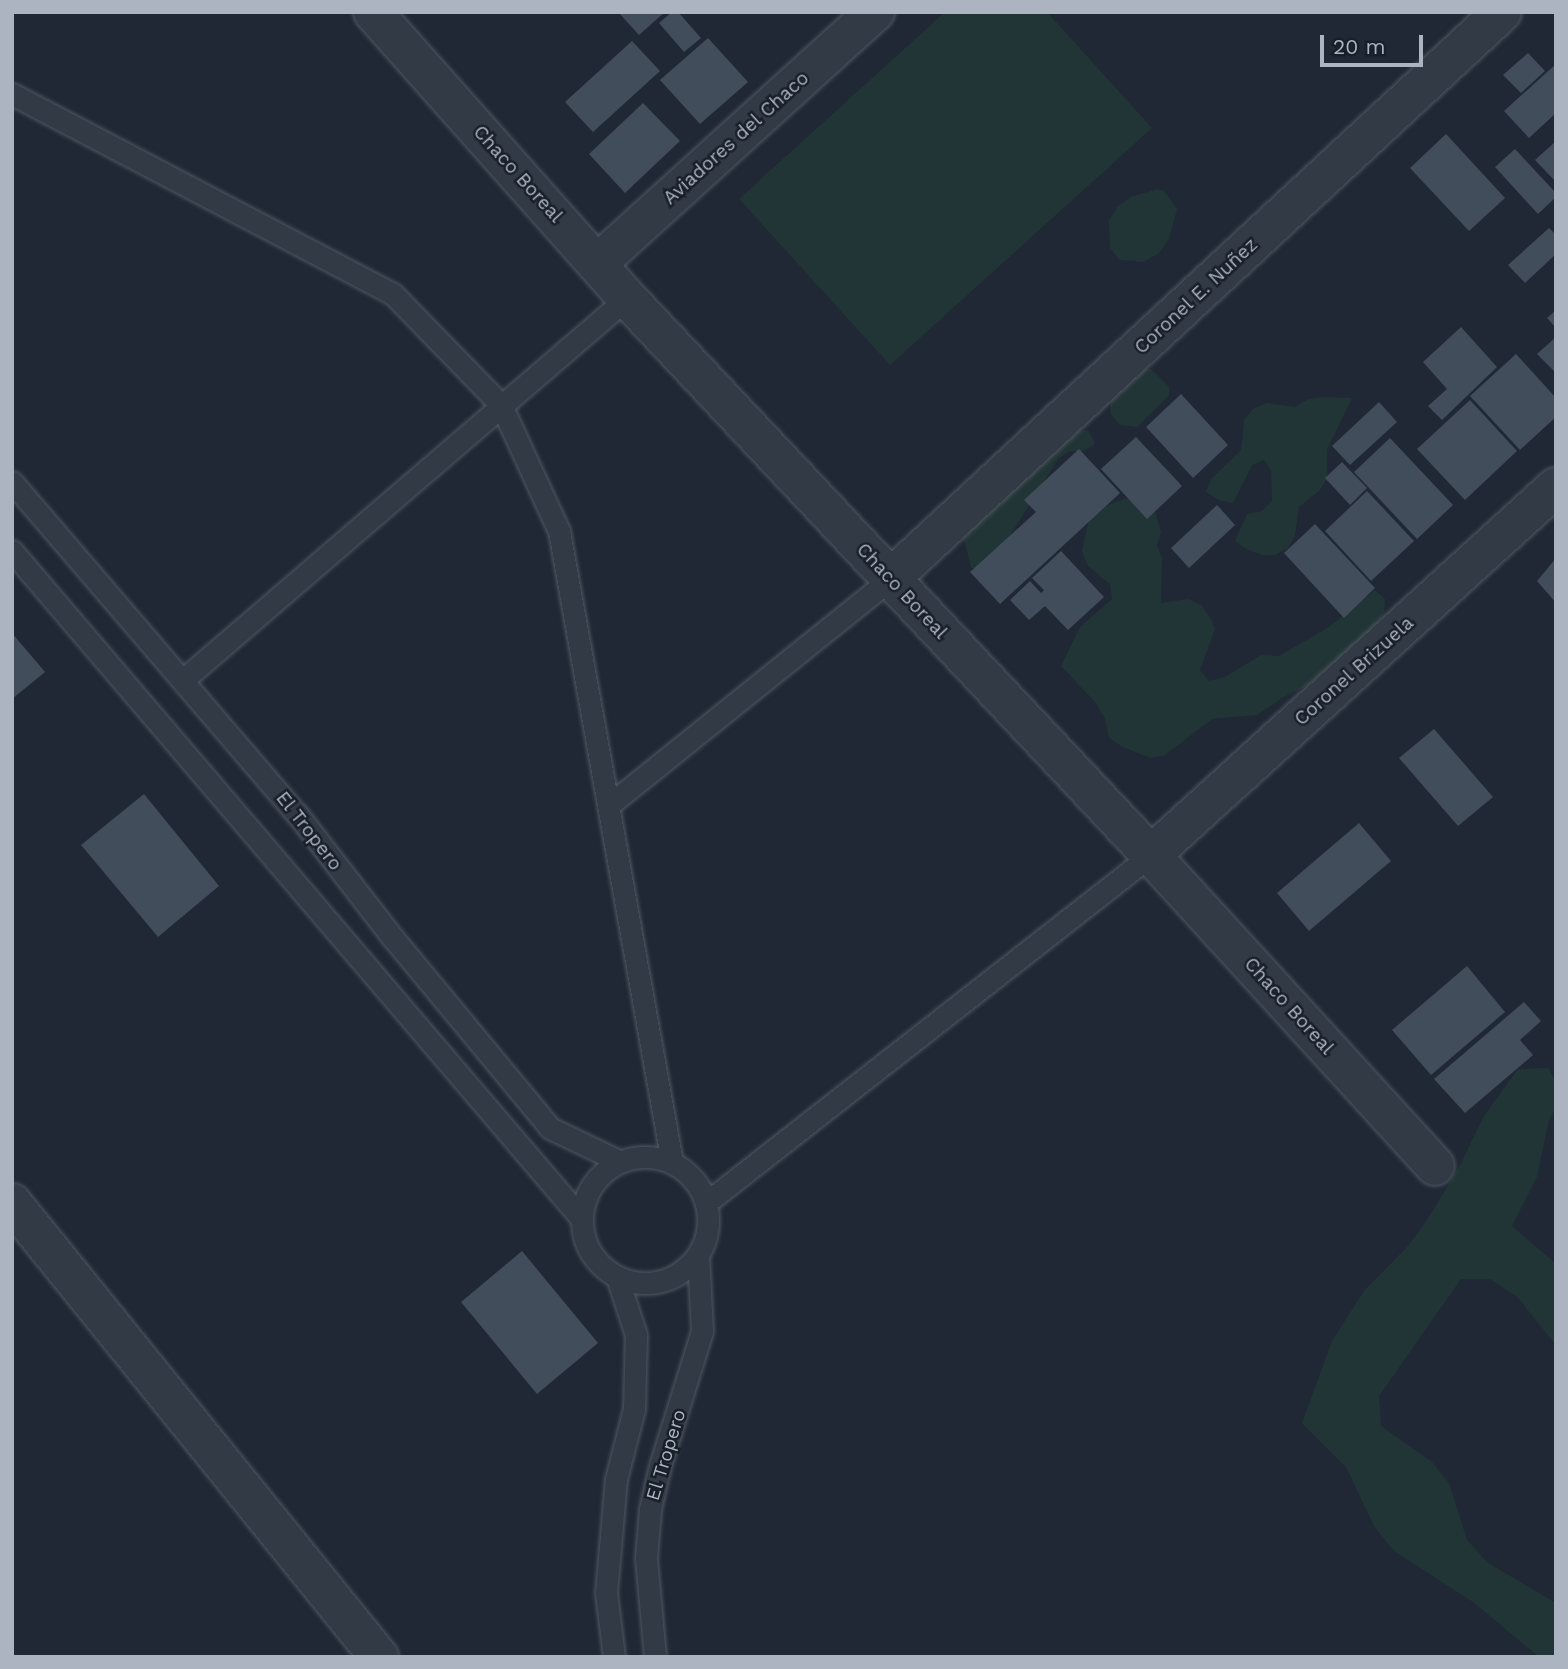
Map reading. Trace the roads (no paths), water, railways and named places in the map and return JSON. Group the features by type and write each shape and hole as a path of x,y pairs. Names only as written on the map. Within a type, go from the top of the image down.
{"street":[{"name":"Chaco Boreal","path":"373,12 627,298 1150,855 1435,1166"},
{"name":"Aviadores del Chaco","path":"598,263 875,12"},
{"name":"Coronel E. Nuñez","path":"890,579 1502,12"},
{"name":"Coronel Brizuela","path":"1150,855 1556,487"},
{"path":"12,1203 379,1657"}],"lane":[{"path":"12,94 393,294 501,405 559,531 671,1162"},
{"path":"184,679 627,298"},
{"name":"El Tropero","path":"12,482 184,679 550,1128 619,1161"},
{"path":"12,551 581,1219 590,1253 602,1267 617,1277 635,1283 653,1283 670,1278 686,1268 698,1255 706,1239 706,1203 699,1186 687,1172 671,1162 655,1157 636,1156 619,1161 591,1184 581,1219"},
{"path":"609,805 890,579"},
{"path":"706,1203 1150,855"},
{"name":"El Tropero","path":"655,1657 646,1558 650,1509 660,1466 702,1331 698,1255"},
{"name":"El Tropero","path":"614,1657 606,1593 616,1479 634,1409 636,1335 617,1277"}]}
